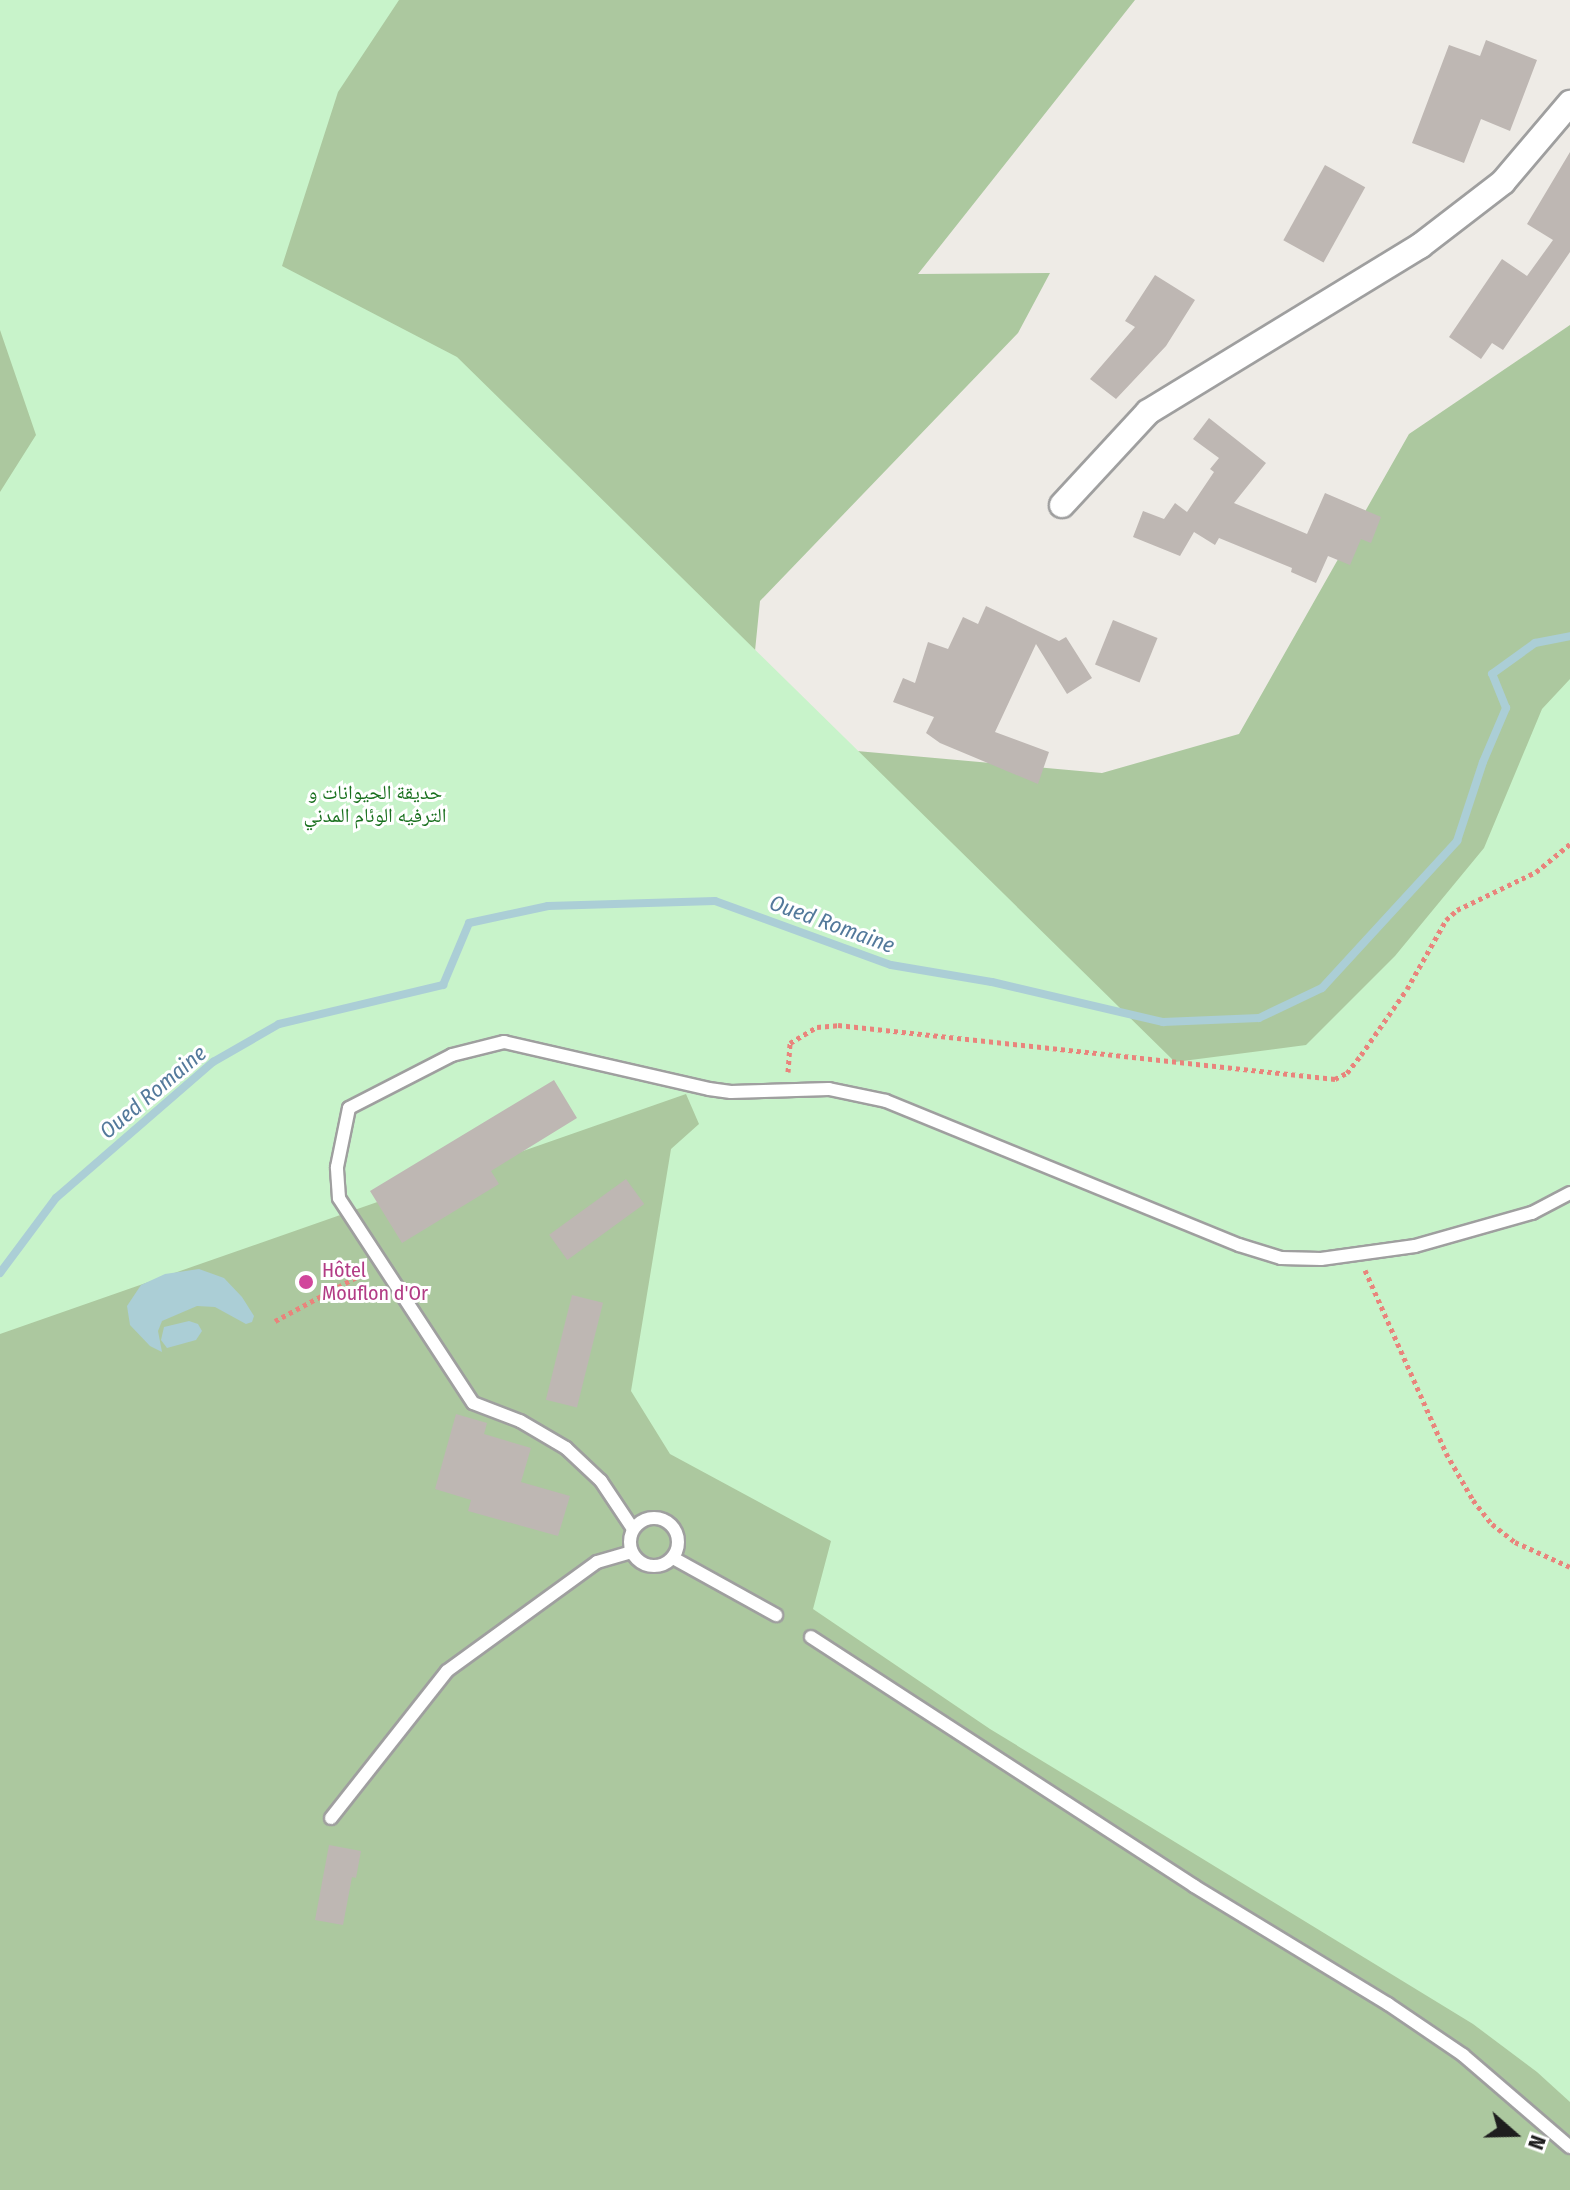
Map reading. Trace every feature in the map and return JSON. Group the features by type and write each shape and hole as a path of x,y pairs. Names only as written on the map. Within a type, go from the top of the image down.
{"street":[{"path":"1062,505 1148,412 1420,246 1503,182 1570,103"}],"lane":[{"path":"632,1552 633,1529 601,1481 566,1448 520,1421 473,1403 339,1198 337,1167 349,1108 452,1055 504,1042 709,1089 739,1092 829,1089 915,1110 1263,1254 1299,1260 1415,1246 1543,1209 1570,1193"},
{"path":"633,1529 646,1519 667,1521 677,1535 673,1558"},
{"path":"632,1552 650,1566 658,1566 673,1558"},
{"path":"331,1818 447,1671 597,1562 632,1552"},
{"path":"673,1558 776,1615"},
{"path":"811,1637 1194,1886 1388,2004 1463,2055 1570,2147"}],"path":[{"path":"789,1089 790,1043 817,1027 838,1025 1090,1050 1319,1080 1335,1079 1347,1073 1407,989 1446,920 1457,910 1536,872 1570,844"},
{"path":"1358,1254 1446,1453 1473,1500 1492,1524 1515,1542 1570,1567"},
{"path":"275,1321 381,1264"}],"green space":[{"path":"0,0 1135,0 918,274 1050,273 1018,333 760,601 746,741 1102,773 1239,734 1409,434 1570,325 1570,2190 0,2190"},
{"name":"حديقة الحيوانات و الترفيه الوئام المدني","path":"0,0 399,0 338,92 282,266 457,357 1175,1062 1306,1045 1395,956 1484,848 1542,709 1570,679 1570,2102 1537,2072 1473,2024 990,1729 813,1609 831,1541 670,1454 631,1391 671,1149 699,1124 686,1094 0,1334 0,492 36,435 0,330"}],"water":[{"path":"199,1269 224,1278 242,1297 254,1316 252,1322 246,1324 215,1307 197,1306 162,1321 158,1331 162,1352 150,1346 130,1325 127,1306 141,1285 165,1274"},
{"path":"189,1321 198,1324 202,1331 196,1340 167,1348 161,1340 164,1327"}],"building":[{"path":"1486,40 1537,60 1510,131 1481,119 1464,163 1412,143 1449,45 1480,56"},
{"path":"1570,152 1570,252 1503,350 1492,343 1481,359 1449,337 1502,259 1527,276 1553,240 1527,224"},
{"path":"1325,165 1365,187 1324,263 1283,240"},
{"path":"1155,275 1195,300 1166,346 1116,399 1090,379 1135,327 1125,321"},
{"path":"1209,418 1266,463 1234,503 1307,534 1325,493 1381,517 1371,543 1361,539 1350,565 1328,556 1316,583 1291,572 1292,568 1219,538 1215,545 1194,532 1180,556 1133,537 1143,511 1164,519 1175,503 1187,512 1214,472 1210,469 1219,458 1193,439"},
{"path":"986,606 1059,641 1066,637 1092,678 1067,694 1036,644 995,732 1049,752 1038,784 940,743 926,733 934,717 893,702 903,678 915,683 928,642 948,649 963,617 978,624"},
{"path":"1113,620 1158,638 1140,682 1095,665"},
{"path":"554,1080 577,1118 491,1171 499,1184 402,1243 370,1191"},
{"path":"626,1179 644,1204 567,1260 549,1235"},
{"path":"572,1295 603,1303 577,1408 546,1400"},
{"path":"456,1414 487,1423 484,1434 531,1448 521,1482 570,1496 558,1536 468,1511 471,1500 435,1489"},
{"path":"329,1845 361,1851 356,1878 352,1877 343,1925 315,1920"}],"waterway":[{"name":"Oued Romaine","path":"0,1273 56,1198 213,1062 279,1024 443,985 469,923 548,906 715,901 891,965 992,982 1163,1022 1259,1018 1322,988 1457,841 1483,762 1506,708 1492,674 1535,643 1570,636"}],"place":[{"name":"Hôtel Mouflon d'Or","path":"306,1282"}]}
